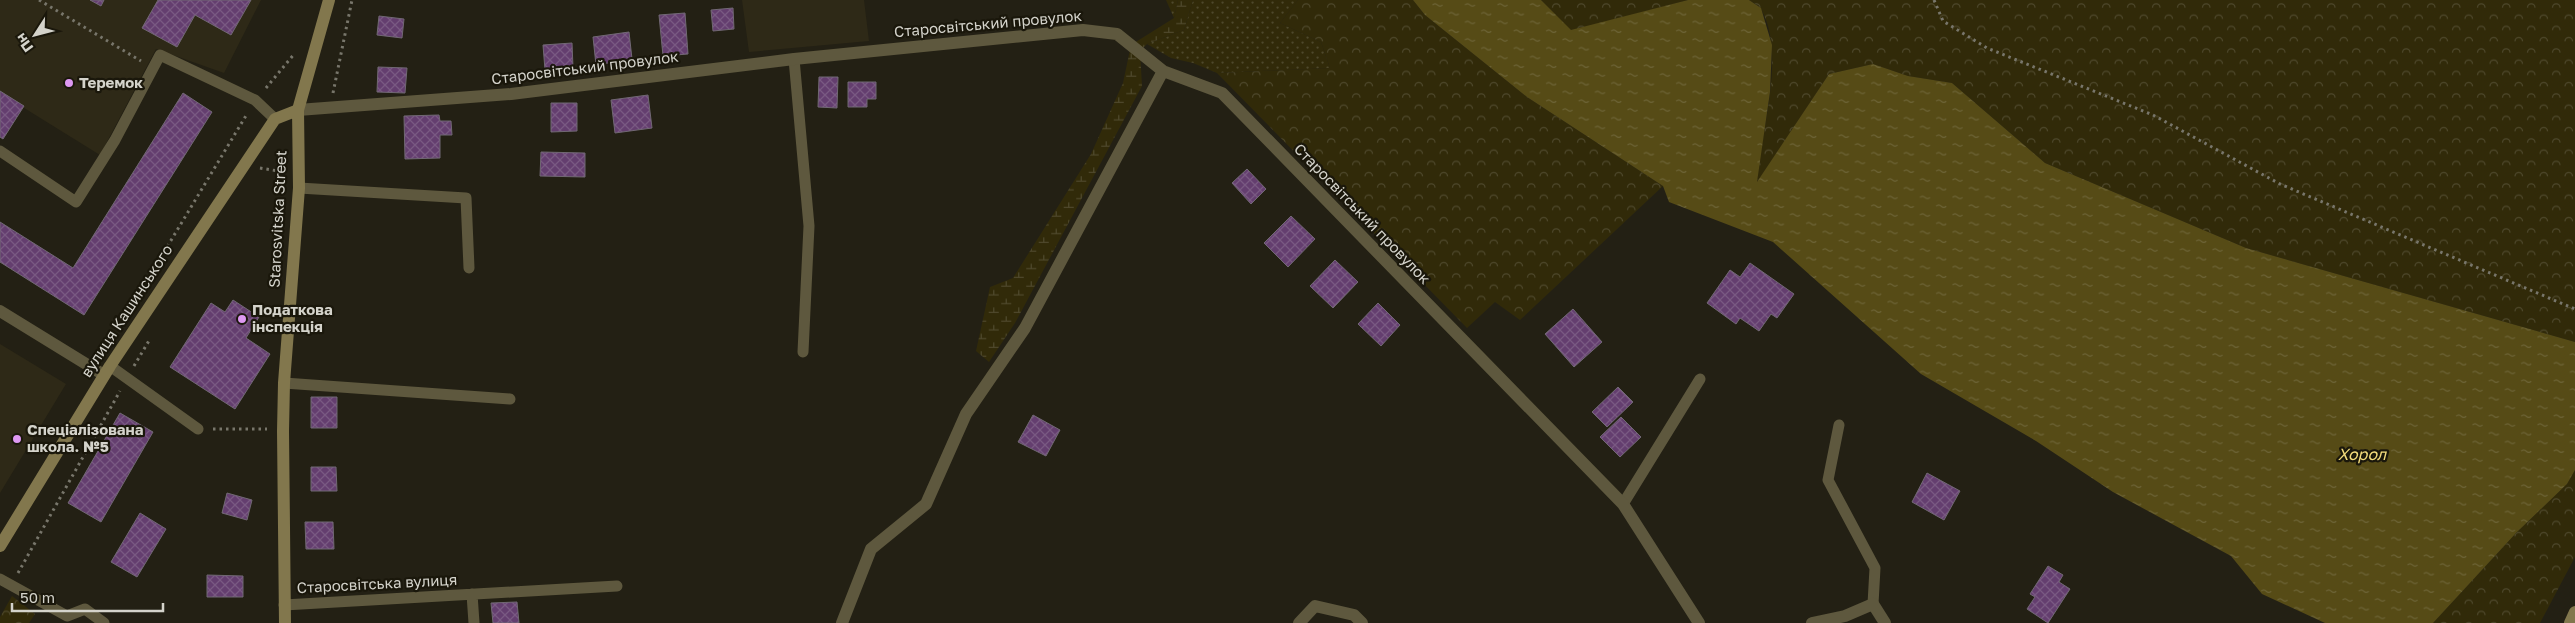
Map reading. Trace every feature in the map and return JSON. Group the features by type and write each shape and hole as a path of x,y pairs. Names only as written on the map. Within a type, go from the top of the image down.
{"street":[{"name":"Starosvitska Street","path":"285,623 284,383 299,188 298,110 329,0"},
{"name":"Старосвітський провулок","path":"298,110 511,94 794,59 1084,30 1116,34 1163,72 1222,93 1623,504 1699,623"},
{"path":"842,623 872,549 926,504 966,414 1025,328 1163,72"},
{"path":"275,119 298,110"},
{"name":"вулиця Кашинського","path":"0,546 107,370 275,119"},
{"path":"0,311 107,370"},
{"path":"1812,623 1845,616 1873,604 1885,623"},
{"path":"1298,623 1315,606 1354,615 1362,623"},
{"path":"2570,623 2575,612"}],"lane":[{"path":"0,151 76,202 116,140 160,55 255,100 275,119"},
{"path":"794,59 809,226 803,352"},
{"path":"299,188 466,198 469,268"},
{"path":"107,370 198,429"},
{"path":"1623,504 1700,379"},
{"path":"284,383 510,399"},
{"path":"1839,425 1828,480 1875,568 1873,604"},
{"path":"0,579 67,616 85,609 104,623"},
{"name":"Старосвітська вулиця","path":"284,604 618,586"},
{"name":"Старосвітська вулиця","path":"472,594 474,623"}],"path":[{"path":"39,0 153,68"},
{"path":"330,108 352,0"},
{"path":"1934,0 1943,21 1987,48 2153,115 2280,184 2575,309"},
{"path":"160,260 255,100 295,56 298,46"},
{"path":"257,168 286,172 286,182"},
{"path":"132,372 151,337"},
{"path":"11,585 122,389"},
{"path":"198,429 269,429 270,439"}],"shaded area":[{"name":"Теремок","path":"0,0 261,0 224,73 156,49 100,155 0,93"},
{"path":"742,0 864,0 869,41 749,52"},
{"name":"Спеціалізована школа. №5","path":"0,344 66,384 0,493"}],"green space":[{"path":"1166,0 1178,0 1174,18"},
{"path":"1178,0 1193,0 1184,30 1147,44 1140,51 1142,86 1015,323 989,362 976,351 990,287 1013,278 1091,154 1123,83 1131,45 1174,18"},
{"path":"1193,0 1298,0 1280,23 1321,42 1330,68 1217,73 1193,63 1171,58 1147,44 1184,30"},
{"path":"1298,0 1413,0 1425,15 1527,97 1663,186 1520,320 1495,302 1467,328 1217,73 1330,68 1321,42 1280,23"},
{"path":"1541,0 1688,0 1571,31"},
{"path":"1749,0 2575,0 2575,342 2246,248 2045,163 1952,83 1908,76 1873,64 1829,74 1757,183 1770,95 1772,49 1768,28 1761,9"},
{"path":"2575,470 2575,557 2540,623 2433,623 2517,532 2567,484"},
{"path":"12,596 35,614 29,623 0,623 0,617"}],"water":[{"name":"Хорол","path":"1413,0 1541,0 1571,30 1688,0 1749,0 1761,8 1772,45 1770,92 1757,182 1829,74 1873,64 1908,76 1952,83 2045,163 2246,248 2575,342 2575,470 2567,484 2517,532 2433,623 2325,623 2262,594 2231,556 2113,492 2036,441 1921,374 1773,242 1669,202 1663,186 1527,97 1425,15"}],"building":[{"path":"90,0 104,0 101,6"},
{"path":"158,0 251,0 231,35 195,15 177,47 142,28"},
{"path":"733,8 734,29 713,31 711,10"},
{"path":"685,13 688,54 663,56 659,15"},
{"path":"379,16 404,19 402,38 377,35"},
{"path":"629,32 632,59 596,65 593,37"},
{"path":"572,43 573,68 545,70 543,45"},
{"path":"378,67 407,68 405,93 377,92"},
{"path":"819,77 838,77 837,108 818,107"},
{"path":"848,82 876,82 876,99 867,99 867,107 848,107"},
{"path":"0,91 24,106 3,139 0,137"},
{"path":"183,93 212,112 84,315 0,262 0,222 73,268"},
{"path":"648,95 652,128 615,133 611,100"},
{"path":"551,103 577,103 577,131 551,132"},
{"path":"439,115 440,121 451,121 452,135 440,135 440,158 405,159 404,116"},
{"path":"541,152 585,153 585,177 540,176"},
{"path":"1247,169 1266,189 1251,204 1232,183"},
{"path":"1291,216 1315,239 1288,267 1264,243"},
{"path":"1335,260 1358,282 1333,308 1310,286"},
{"path":"1750,263 1794,294 1777,318 1771,314 1759,331 1740,318 1736,324 1707,303 1730,270 1740,277"},
{"path":"233,300 259,317 246,338 270,354 235,409 170,367 211,303 225,312"},
{"path":"1378,303 1400,325 1381,346 1358,324"},
{"path":"1573,309 1602,342 1574,367 1545,334"},
{"path":"1618,387 1633,402 1607,427 1592,412"},
{"path":"311,397 337,397 337,428 311,428"},
{"path":"120,413 153,432 101,522 68,503"},
{"path":"1033,415 1060,430 1046,456 1018,442"},
{"path":"1621,417 1641,437 1620,457 1600,437"},
{"path":"311,467 336,467 337,491 311,491"},
{"path":"1927,473 1960,491 1944,520 1912,502"},
{"path":"227,493 252,500 247,520 222,513"},
{"path":"140,513 166,529 137,577 111,562"},
{"path":"305,522 333,522 334,549 306,549"},
{"path":"2048,566 2063,575 2059,582 2070,589 2048,623 2027,609 2035,597 2030,594"},
{"path":"207,575 243,576 243,597 207,597"},
{"path":"517,602 519,623 493,623 491,603"}],"place":[{"name":"Теремок","path":"69,83"},
{"name":"Податкова інспекція","path":"242,319"},
{"name":"Спеціалізована школа. №5","path":"17,439"}]}
